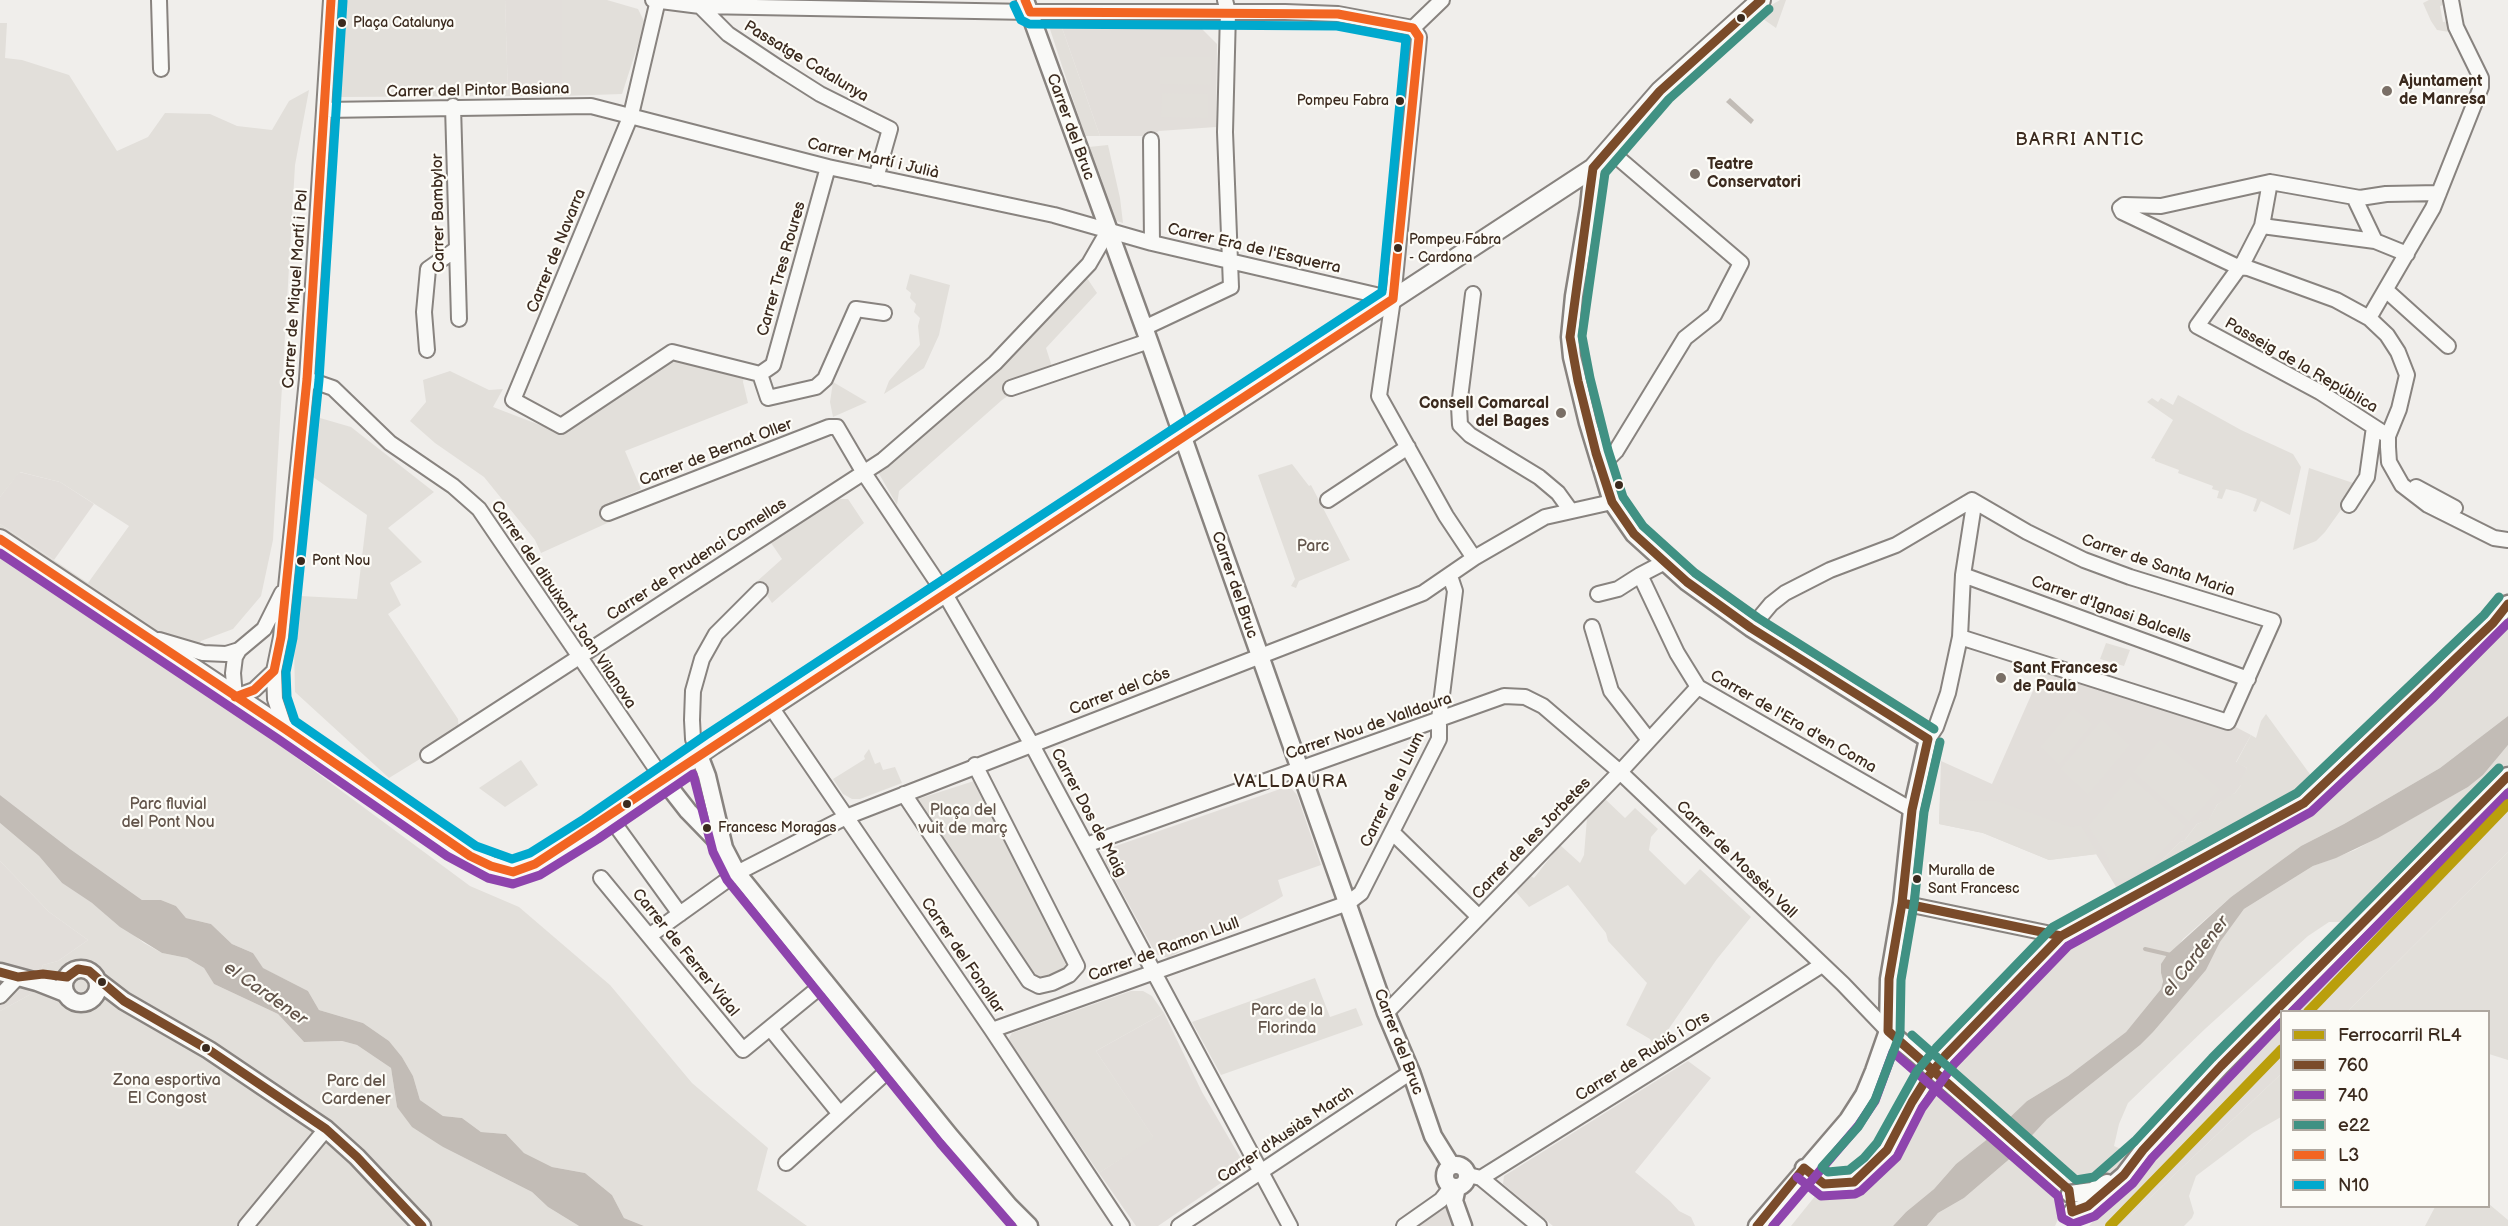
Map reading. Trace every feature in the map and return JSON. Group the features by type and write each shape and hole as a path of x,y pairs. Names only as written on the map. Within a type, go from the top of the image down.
{"main road":[{"path":"0,539 285,729 462,851 491,866 513,872 535,864 609,816 663,778 1593,168 1660,91 1761,0"}],"street":[{"path":"159,0 161,69"},
{"name":"Carrer de Miquel Martí i Pol","path":"285,729 275,699 274,671 282,637 306,379 331,0"},
{"path":"631,115 656,0 700,6 996,11 1028,6 1227,6 1285,12 1338,14 1413,27 1419,37 1418,49 1393,299 1379,396 1446,516 1474,558"},
{"path":"1285,12 1297,0"},
{"path":"1413,27 1442,0"},
{"path":"2369,318 2387,291 2439,193 2481,87 2481,78 2456,27 2451,0"},
{"name":"Passatge Catalunya","path":"700,6 728,34 779,68 820,94 890,129 876,178"},
{"name":"Carrer del Bruc","path":"1028,6 1386,1013 1411,1072 1432,1136 1451,1165 1445,1176 1448,1183 1464,1182"},
{"path":"1011,388 1146,335 1231,287 1228,259 1225,132 1227,6"},
{"name":"Carrer del Pintor Basiana","path":"324,110 453,106 591,106 631,115"},
{"name":"Carrer Bambylor","path":"453,106 455,250 459,319"},
{"name":"Carrer Martí i Julià","path":"631,115 828,167 1054,215 1108,231"},
{"name":"Carrer de Navarra","path":"631,115 513,400 561,426 672,352 760,374"},
{"path":"1151,140 1152,243"},
{"path":"1600,466 1617,451 1685,338 1714,315 1741,263 1610,151"},
{"name":"Carrer Tres Roures","path":"760,374 773,365 828,167"},
{"path":"1593,168 1570,337 1578,381 1600,466 1612,502 1634,534 1665,562 1751,628 1928,739"},
{"path":"2439,193 2354,197 2270,182 2161,206 2124,205 2120,208 2122,212 2238,267 2248,268 2336,300 2369,318 2392,344 2407,375 2399,409 2388,436 2388,456 2406,489 2422,501 2494,538 2505,539"},
{"path":"2238,267 2244,261 2262,226 2270,182"},
{"path":"2354,197 2376,241"},
{"path":"2262,226 2376,241 2407,254"},
{"name":"Carrer Era de l'Esquerra","path":"1108,231 1393,299"},
{"name":"Carrer de Prudenci Comellas","path":"428,755 864,473 907,440 995,363 1089,264 1108,231"},
{"path":"427,350 424,312 428,269 455,250"},
{"name":"Passeig de la República","path":"2238,267 2197,326 2320,393 2388,436"},
{"path":"2387,291 2448,346"},
{"path":"1473,294 1459,406 1460,424 1470,435 1539,477 1558,493 1571,510"},
{"path":"760,374 768,398 816,387 825,379 856,309 884,313"},
{"name":"Carrer del dibuixant Joan Vilanova","path":"306,379 333,388 390,443 453,486 480,509 663,778"},
{"name":"Carrer de Bernat Oller","path":"608,513 829,427 837,427"},
{"name":"Carrer Dos de Maig","path":"837,427 864,473 945,594 1031,743 1290,1226"},
{"path":"2349,505 2367,477 2374,427"},
{"path":"1328,500 1408,447"},
{"path":"1751,628 1771,604 1785,593 1830,570 1896,545 1972,500 1973,511 1963,575 1960,637 1948,693 1936,727 1928,739 1912,810 1902,903 1889,979 1888,1031 1864,1095 1848,1120 1804,1168 1757,1226"},
{"name":"Carrer de Santa Maria","path":"1972,500 2018,527 2084,560 2119,574 2273,621 2248,679"},
{"name":"Carrer del Cós","path":"650,936 737,873 846,817 1031,743 1423,593 1474,558 1545,517 1612,502"},
{"path":"1598,594 1618,589 1665,562"},
{"name":"Carrer de l'Era d'en Coma","path":"1640,575 1677,653 1698,687 1912,810"},
{"name":"Carrer d'Ignasi Balcells","path":"1963,575 2112,627 2248,679"},
{"name":"Carrer de la Llum","path":"1348,903 1361,893 1439,739 1439,719 1455,591 1450,576"},
{"name":"Carrer de Miquel Martí i Pol","path":"239,650 264,629 287,580"},
{"path":"760,590 716,634 702,659 693,691 693,739 706,750 707,776 724,848 737,873 893,1066 1009,1206 1029,1226"},
{"path":"1804,1168 1824,1184 1854,1182 1887,1150 1912,1102 1927,1078 1945,1056 2061,936 2304,803 2424,690 2493,622 2508,604"},
{"path":"1592,627 1611,691 1649,740"},
{"path":"141,633 203,653 226,654 239,650"},
{"path":"1960,637 2228,722 2248,679"},
{"path":"239,650 235,657 233,673 235,697 254,690 274,671"},
{"name":"Carrer de les Jorbetes","path":"1386,1013 1620,772 1698,687"},
{"name":"Carrer Nou de Valldaura","path":"1086,845 1504,696 1534,700 1557,719"},
{"name":"Carrer del Fonollar","path":"771,708 992,1029 1122,1226"},
{"name":"Carrer de Mossèn Vall","path":"1557,719 1620,772 1888,1031"},
{"path":"904,794 1029,981 1039,986 1052,983 1069,975 1077,966 975,765"},
{"path":"2070,1219 2124,1175 2144,1150 2222,1066 2508,776"},
{"path":"663,778 688,811 724,848"},
{"name":"Carrer de Ferrer Vidal","path":"609,816 680,914"},
{"path":"1392,832 1479,917"},
{"name":"Carrer de Ferrer Vidal","path":"601,878 743,1050 770,1028"},
{"name":"Carrer de Ramon Llull","path":"992,1029 1153,970 1348,903"},
{"path":"1902,903 2061,936"},
{"name":"Carrer de Rubió i Ors","path":"1404,1226 1464,1182 1822,965"},
{"path":"66,985 73,971 84,969 124,1001 209,1050 326,1129 357,1157 422,1226"},
{"path":"0,972 66,985"},
{"path":"0,996 18,977"},
{"path":"90,1001 97,993 98,981"},
{"path":"826,982 770,1028 840,1114"},
{"path":"66,985 76,1002 124,1001"},
{"path":"1888,1031 2058,1180 2070,1194 2070,1219"},
{"path":"786,1163 893,1066"},
{"name":"Carrer d'Ausiàs March","path":"1179,1226 1411,1072"},
{"path":"246,1226 326,1129"},
{"path":"2070,1194 2092,1191 2107,1183 2144,1150"},
{"path":"1463,1226 1454,1201 1464,1182 1539,1226"}],"shaded area":[{"path":"505,0 562,0 562,96 508,96"},
{"path":"1060,22 1195,22 1217,44 1216,127 1159,131 1151,136 1100,136"},
{"path":"19,472 60,482 94,504 54,560 0,524 0,497"},
{"path":"2043,668 2227,729 2230,724 2251,735 2236,762 2247,768 2241,785 2235,793 2217,805 2209,820 2197,824 2184,841 2180,842 2159,863 2118,890 2096,854 2049,860 1983,833 1939,824 1941,761 1992,784"},
{"path":"1286,787 1292,789 1297,795 1321,865 1278,880 1283,896 1275,901 1168,958 1156,954 1105,861 1110,848"},
{"path":"2508,791 2508,852 2349,1010 2294,1010"},
{"path":"0,861 49,912 88,940 58,961 43,965 31,994 0,1011"},
{"path":"1164,1013 1202,1092 1240,1157 1237,1172 1158,1226 1136,1226 1099,1173 1153,1137 1096,1051"},
{"path":"2280,1023 2280,1075 2120,1226 2089,1226 2218,1085"},
{"path":"1688,1061 1711,1078 1635,1172 1679,1211 1691,1217 1695,1226 1553,1226 1503,1184 1504,1176"},
{"path":"1449,1205 1456,1226 1419,1226"}],"green space":[{"path":"347,0 505,0 508,96 341,97 336,87 341,10"},
{"path":"562,0 607,0 638,9 645,23 622,94 562,96"},
{"path":"1780,0 1786,0 1776,28 1756,14"},
{"path":"2429,0 2446,0 2447,4 2440,6 2443,22 2450,21 2453,30 2449,32 2437,30 2423,3"},
{"path":"1060,22 1100,136 1085,136 1048,23"},
{"name":"Parc fluvial del Pont Nou","path":"0,23 7,23 5,58 22,60 69,75 117,151 148,137 165,113 210,114 237,126 272,130 289,101 309,90 295,165 273,540 261,596 233,629 201,641 178,673 251,724 470,886 519,907 610,985 692,1083 768,1148 757,1190 807,1226 644,1226 624,1218 612,1195 585,1173 552,1167 524,1153 506,1134 481,1132 462,1118 443,1116 420,1100 413,1076 389,1041 363,1023 319,1010 308,991 262,968 253,953 232,944 211,924 186,918 176,906 161,900 142,900 70,849 0,795 0,524 88,583 129,526 60,482 20,472 0,497"},
{"path":"1160,57 1211,57 1211,85 1160,84"},
{"path":"1162,93 1208,94 1208,118 1161,117"},
{"path":"1108,145 1123,223 1113,220 1089,147"},
{"path":"910,274 950,285 939,335 924,368 884,394 889,381 920,345 918,326 920,318 914,312 916,304 910,298 911,293 906,289"},
{"path":"1087,278 1097,293 1046,348 1056,379 1012,393 1002,400 899,491 897,505 878,472 974,390"},
{"path":"671,359 744,375 743,382 748,403 625,451 641,489 608,504 614,520 541,553 535,540 484,477 435,443 410,421 426,402 423,380 450,371 489,390 503,389 493,407 558,432 604,405"},
{"path":"833,382 867,402 833,417 830,402"},
{"path":"2178,395 2241,430 2293,454 2301,467 2290,515 2261,501 2256,512 2253,511 2257,499 2226,489 2222,499 2217,498 2219,491 2212,489 2213,486 2178,473 2179,470 2151,458 2173,420 2147,402 2152,398 2158,402 2161,398 2173,405"},
{"path":"320,418 351,427 434,492 388,528 422,562 390,583 401,605 388,614 458,719 459,735 389,778 295,692 294,647 300,596 357,599 367,515 313,477"},
{"name":"Parc","path":"1292,464 1309,486 1311,485 1350,560 1299,581 1296,588 1291,586 1295,579 1258,475"},
{"path":"2309,468 2356,484 2325,532 2316,541 2293,550"},
{"path":"837,499 848,499 864,523 772,603 766,594 754,584 782,559 771,543"},
{"path":"2508,617 2508,716 2440,768 2344,824 2301,846 2231,897 2183,939 2161,973 2163,980 2161,989 2126,1032 2068,1076 2027,1101 1985,1141 1956,1164 1934,1189 1893,1226 1791,1226 1816,1195 1856,1188 1878,1174 1929,1087 2039,967 2067,942 2253,838 2418,706"},
{"path":"2106,643 2130,650 2124,666 2100,659"},
{"path":"2073,708 2093,724 2059,765 2040,747"},
{"path":"2266,714 2312,777 2295,795 2216,841 2119,892 2118,890 2159,863 2180,842 2184,841 2197,824 2209,819 2217,805 2235,793 2241,785 2238,783 2247,768 2236,763 2251,735 2256,738 2261,721"},
{"path":"2102,719 2130,745 2088,795 2060,769"},
{"path":"2160,739 2220,789 2189,822 2133,772"},
{"path":"2508,745 2508,764 2348,928 2342,922 2329,922 2308,936 2206,1028 2128,1103 2119,1124 2114,1146 2130,1153 2115,1170 2104,1177 2088,1181 2069,1175 2056,1166 2045,1179 2057,1194 2059,1201 2059,1217 2055,1226 1927,1226 1938,1213 1964,1198 2013,1156 2046,1119 2154,1031 2206,970 2220,942 2244,909 2313,866 2355,850 2468,787 2483,775"},
{"path":"869,749 875,764 880,762 883,770 895,767 902,783 860,799 852,799 843,794 833,779 865,759 864,756"},
{"path":"521,760 538,785 505,807 479,788"},
{"path":"2130,776 2186,826 2154,860 2141,866 2130,878 2121,879 2115,878 2110,870 2109,859 2088,826"},
{"name":"Plaça del vuit de març","path":"974,781 1068,955 1069,964 1063,974 1037,980 1031,974 915,800"},
{"path":"1605,799 1625,818 1635,808 1658,829 1651,837 1649,850 1685,885 1700,869 1751,917 1717,959 1661,1040 1668,1046 1657,1053 1650,1039 1626,1025 1647,983 1608,941 1606,933 1568,885 1529,907 1516,892 1531,876 1534,878 1560,845 1580,863 1584,855 1587,818"},
{"path":"1940,800 1997,801 2070,827 2081,825 2098,854 2049,860 1983,833 1939,824"},
{"path":"0,823 39,856 62,883 144,943 162,953 187,958 204,968 214,984 278,1014 304,1042 342,1041 357,1045 391,1068 397,1107 443,1147 532,1192 548,1207 579,1226 0,1226 0,1011 31,994 43,965 58,961 88,940 49,912 0,861"},
{"path":"2508,852 2508,1060 2490,1054 2490,1010 2349,1010"},
{"name":"Parc de la Florinda","path":"1315,978 1330,1017 1356,1008 1363,1025 1221,1075 1192,1022"},
{"path":"1131,991 1143,991 1152,996 1164,1013 1096,1051 1154,1138 1099,1173 1011,1045 1009,1038 1012,1033"},
{"path":"2280,1075 2280,1118 2253,1133 2196,1176 2189,1196 2194,1213 2184,1226 2120,1226"},
{"path":"2490,1205 2508,1220 2508,1226 2425,1226 2434,1208 2490,1208"}],"water":[{"path":"1730,98 1754,120 1751,124 1726,102"},
{"name":"el Cardener","path":"2508,716 2508,745 2483,775 2468,787 2378,838 2313,866 2244,909 2220,942 2206,970 2140,1045 2047,1119 2013,1156 1964,1198 1938,1213 1927,1226 1893,1226 1934,1189 1956,1164 1985,1141 2027,1101 2068,1076 2126,1032 2161,989 2163,981 2161,964 2167,955 2231,897 2301,846 2344,824 2440,768"},
{"name":"el Cardener","path":"0,795 70,849 142,900 161,900 176,906 186,918 211,924 232,944 253,953 263,968 308,991 319,1010 363,1023 389,1041 413,1076 420,1100 443,1116 462,1118 481,1132 506,1134 524,1153 552,1167 585,1173 612,1195 624,1218 644,1226 579,1226 548,1207 532,1192 443,1147 412,1127 397,1107 391,1068 357,1045 342,1041 304,1042 278,1014 214,984 204,968 187,958 162,953 120,927 92,903 62,883 39,856 0,823"}],"waterway":[{"path":"2145,949 2171,955"}],"rail line":[{"name":"RL4","path":"2310,1010 2508,804"},
{"name":"RL4","path":"2110,1226 2280,1051"}],"transit line":[{"name":"L3","path":"235,697 254,690 274,671 281,637 307,379 331,0"},
{"name":"L3","path":"0,539 285,729 470,856 491,866 513,872 535,864 1393,299 1419,37 1413,28 1338,14 1030,12 1025,0"},
{"name":"760","path":"1761,0 1660,91 1593,168 1570,337 1578,381 1596,453 1612,502 1634,534 1687,582 1751,628 1928,739"},
{"name":"N10","path":"343,1 319,380 293,638 286,672 287,697 295,721 476,846 512,859 530,853 584,819 706,735 1382,292 1406,39 1337,26 1029,24 1021,20 1014,5"},
{"name":"e22","path":"1769,9 1669,99 1605,173 1582,336 1590,378 1608,450 1623,497 1643,526 1695,573 1758,618 1934,729"},
{"name":"740","path":"0,553 278,739 447,856 488,878 513,884 540,875 598,839 693,774 713,852 727,880 940,1143 1012,1226"},
{"name":"e22","path":"1940,742 1924,812 1914,904 1901,980 1900,1034 1875,1100 1858,1127 1822,1167 1828,1172 1849,1170 1864,1158 1877,1143 1917,1071 1936,1048 2053,927 2297,793 2484,615 2499,597"},
{"name":"760","path":"1804,1168 1824,1184 1854,1182 1887,1150 1912,1102 1927,1078 1945,1056 2061,936 2304,803 2493,623 2508,604"},
{"name":"740","path":"1797,1177 1821,1196 1855,1194 1861,1191 1897,1157 1922,1108 1954,1064 2068,946 2311,812 2432,699 2508,623"},
{"name":"760","path":"1928,739 1912,810 1902,903 1889,979 1888,1031 2069,1190 2072,1212 2088,1206 2124,1175 2143,1150 2221,1066 2508,776"},
{"name":"e22","path":"1912,1035 2076,1180 2094,1177 2135,1141 2212,1058 2499,768"},
{"name":"740","path":"2294,1010 2508,793"},
{"name":"760","path":"1902,903 2061,936"},
{"name":"760","path":"0,972 18,977 43,974 67,977 78,969 89,971 124,1001 209,1050 326,1129 357,1157 422,1226"},
{"name":"740","path":"1773,1226 1858,1126 1875,1101 1893,1052 2058,1196 2062,1218 2073,1224 2095,1216 2133,1183 2152,1158 2280,1024"},
{"name":"760","path":"1757,1226 1804,1168"}],"place":[{"name":"Plaça Catalunya","path":"342,23"},
{"name":"Ajuntament de Manresa","path":"2387,91"},
{"name":"Pompeu Fabra","path":"1400,101"},
{"name":"Teatre Conservatori","path":"1695,174"},
{"name":"Pompeu Fabra - Cardona","path":"1398,248"},
{"name":"Consell Comarcal del Bages","path":"1561,413"},
{"name":"Pont Nou","path":"301,561"},
{"name":"Sant Francesc de Paula","path":"2001,678"},
{"name":"Francesc Moragas","path":"707,828"},
{"name":"Muralla de Sant Francesc","path":"1917,879"}],"district":[{"name":"BARRI ANTIC","path":"2080,140"},
{"name":"VALLDAURA","path":"1291,782"}],"park label":[{"name":"Zona esportiva El Congost","path":"167,1090"},
{"name":"Parc del Cardener","path":"356,1091"}]}
